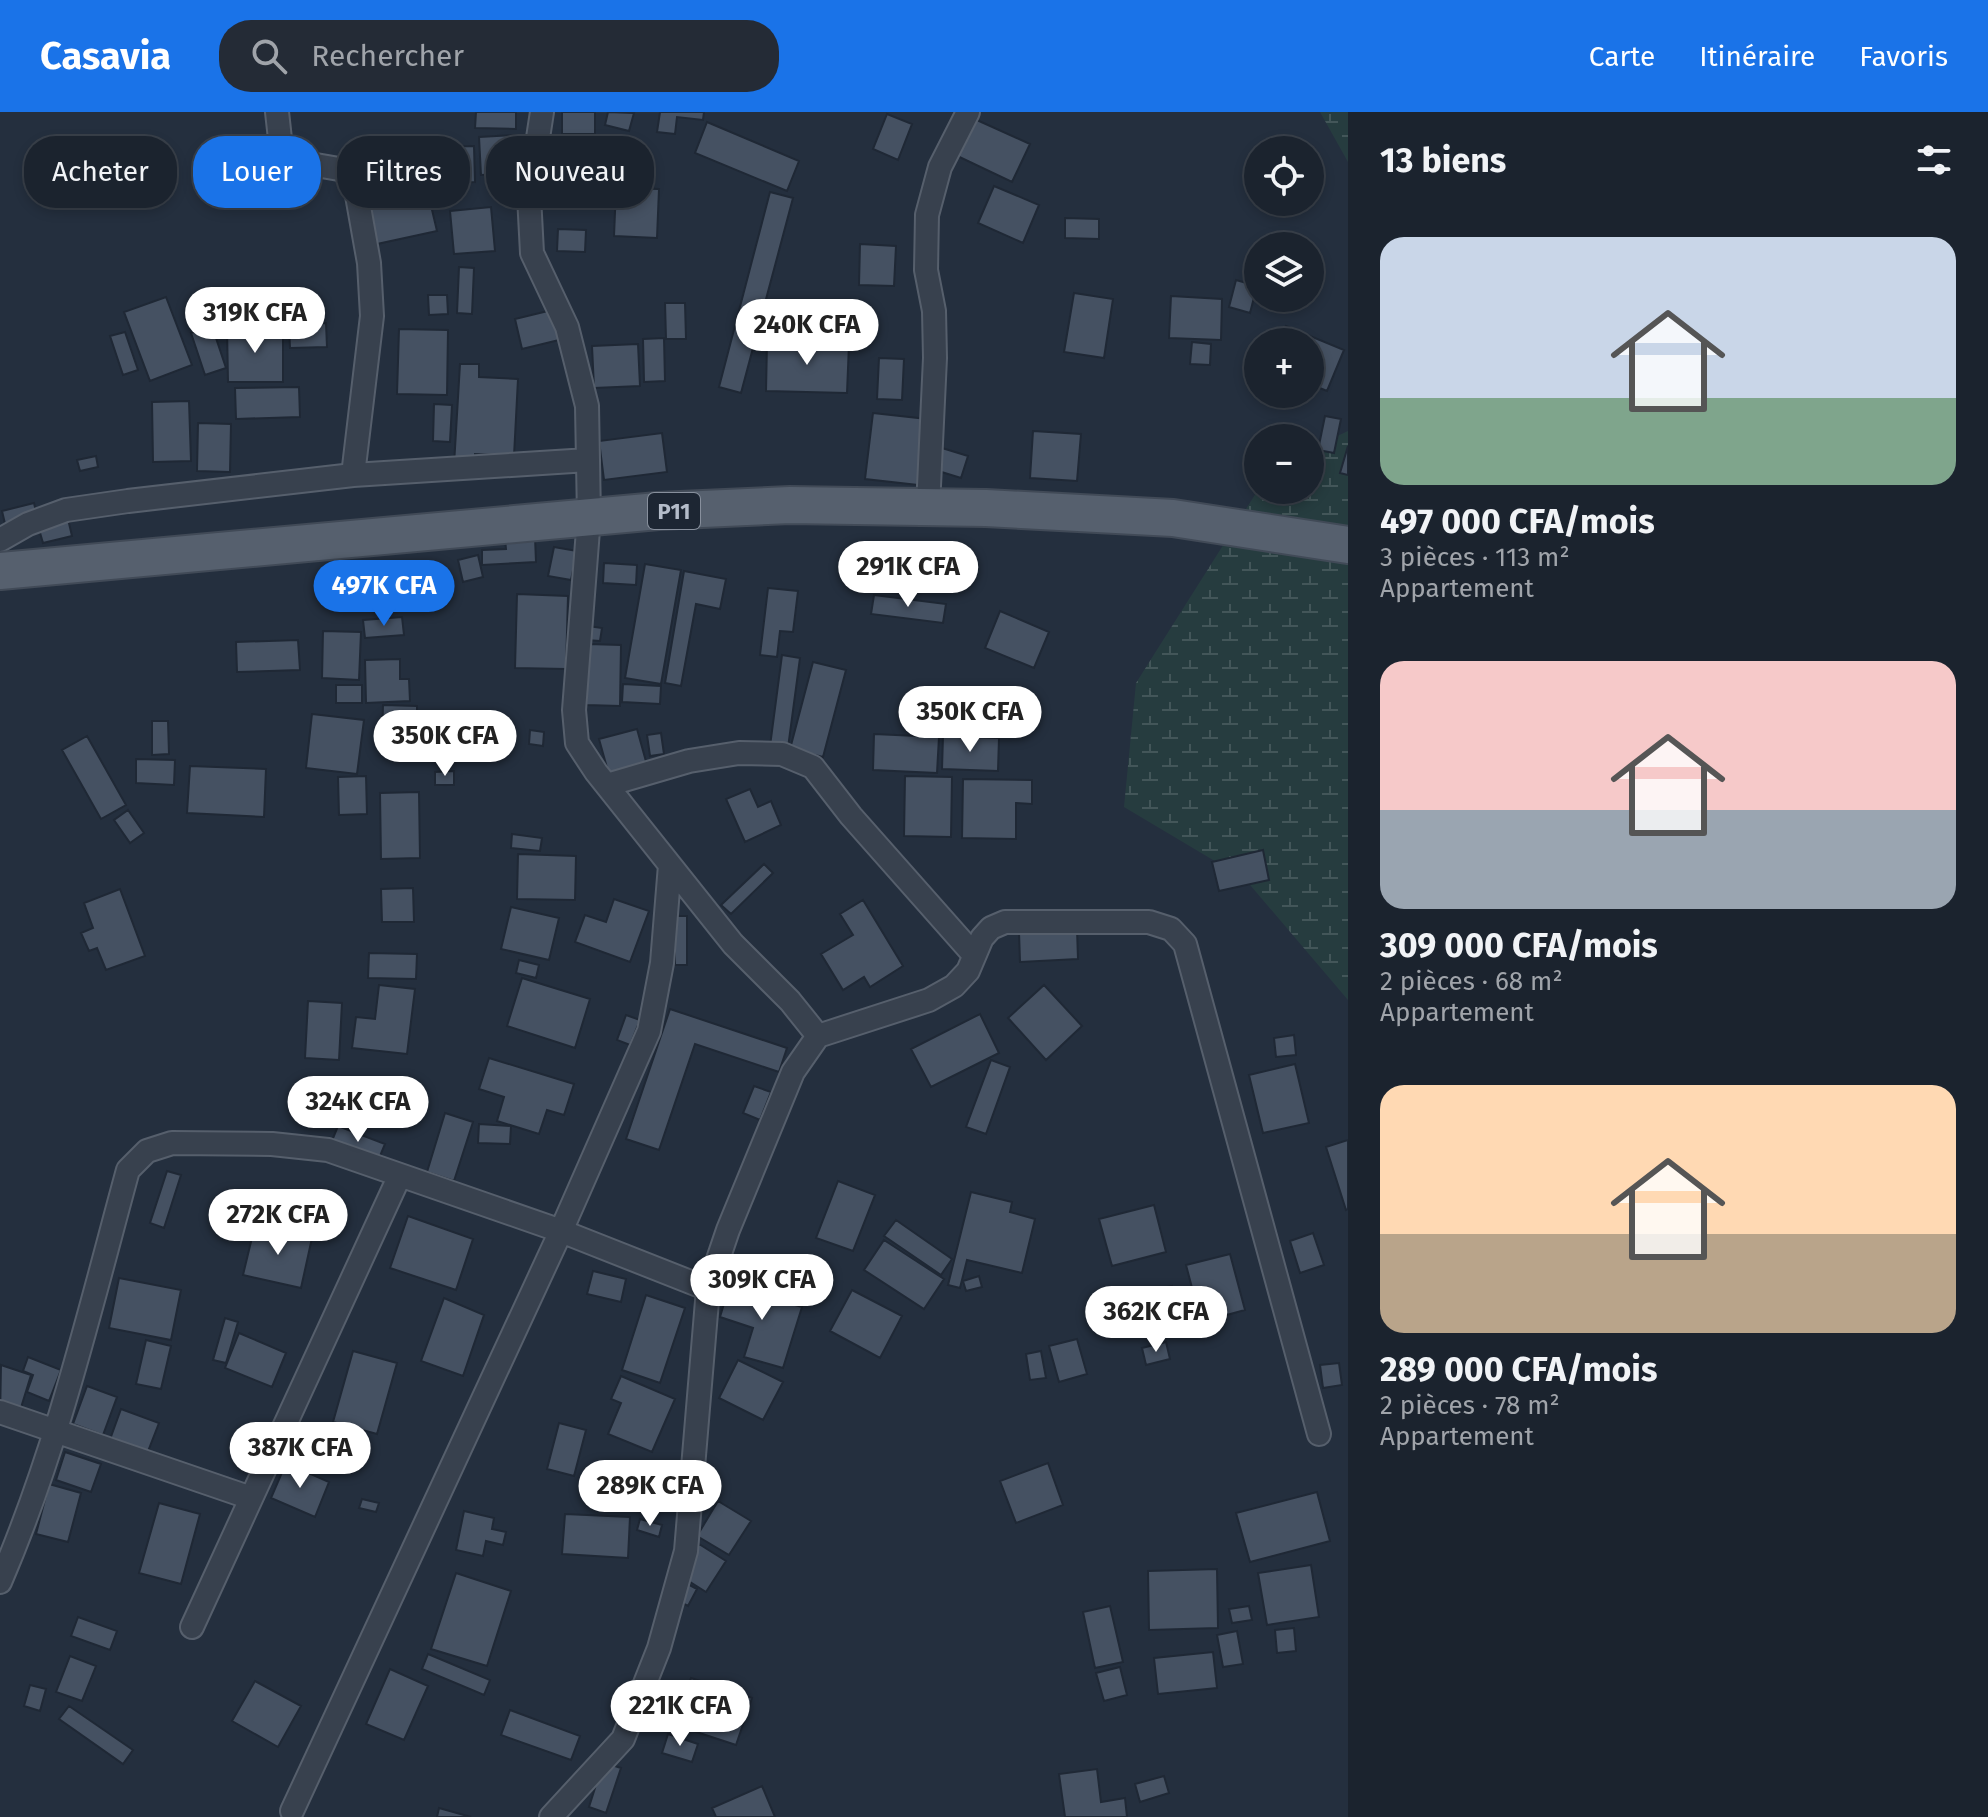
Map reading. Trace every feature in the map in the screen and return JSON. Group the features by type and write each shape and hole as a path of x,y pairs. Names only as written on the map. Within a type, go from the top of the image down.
{"main road":[{"name":"P11","path":"0,571 589,517 790,505 928,507 1173,518 1348,545"}],"street":[{"path":"277,112 281,148 287,160 339,169 350,175 356,190 369,263 372,316 353,475"},
{"path":"542,112 529,196 532,253 567,327 587,406 589,517 574,710 577,743 733,944 790,1001 818,1036"},
{"path":"928,507 935,358 934,311 926,270 927,215 940,167 968,112"},
{"path":"0,540 28,524 66,510 353,475 588,460"},
{"path":"607,785 689,761 739,753 782,754 813,767 851,816 974,955"},
{"path":"292,1811 561,1231 649,1031 662,963 670,865"},
{"path":"551,1817 623,1739 659,1648 686,1551 708,1289 728,1230 793,1072 818,1036 929,1000 954,986 968,971 982,938 991,928 1005,922 1149,922 1171,929 1185,944 1319,1434"},
{"path":"0,1582 24,1526 57,1432 128,1170 147,1151 172,1143 272,1144 328,1150 561,1231 708,1289"},
{"path":"192,1627 400,1175"},
{"path":"0,1412 251,1498"}],"green space":[{"path":"1320,112 1348,112 1348,162"},
{"path":"1348,431 1348,1000 1245,879 1124,807 1136,683 1249,504 1324,504 1324,442"}],"building":[{"path":"476,112 516,112 516,129 475,128"},
{"path":"562,112 595,112 595,134 562,134"},
{"path":"608,112 634,113 629,131 605,125"},
{"path":"660,112 704,112 703,120 677,117 675,134 657,132"},
{"path":"887,114 912,124 898,160 873,149"},
{"path":"968,116 1030,144 1012,182 951,153"},
{"path":"707,122 799,161 787,191 695,153"},
{"path":"479,137 486,137 486,175 481,175"},
{"path":"470,146 474,146 475,182 470,182"},
{"path":"994,186 1039,205 1023,243 978,223"},
{"path":"654,189 659,189 657,238 614,236 615,208 654,208"},
{"path":"770,192 793,198 741,393 719,387"},
{"path":"369,208 432,208 437,231 377,244"},
{"path":"491,208 495,251 454,254 450,211"},
{"path":"1065,218 1099,219 1099,239 1065,238"},
{"path":"558,229 586,230 585,252 557,251"},
{"path":"860,244 896,246 894,286 859,285"},
{"path":"459,267 474,268 472,314 457,313"},
{"path":"1236,280 1244,282 1244,311 1229,307"},
{"path":"1074,293 1113,299 1104,358 1064,352"},
{"path":"428,295 447,295 448,314 429,315"},
{"path":"1171,296 1222,299 1221,340 1169,338"},
{"path":"166,297 192,365 150,381 124,312"},
{"path":"665,303 685,303 686,339 666,339"},
{"path":"302,304 303,324 326,323 327,347 290,348 288,305"},
{"path":"552,310 559,340 522,349 515,319"},
{"path":"212,326 226,368 205,375 191,333"},
{"path":"283,327 283,382 228,382 227,328"},
{"path":"399,329 448,330 447,395 397,394"},
{"path":"125,332 138,370 123,375 110,336"},
{"path":"664,338 665,381 644,382 643,339"},
{"path":"767,342 849,344 847,393 766,391"},
{"path":"1192,342 1211,344 1210,365 1190,364"},
{"path":"1324,342 1344,350 1327,391 1324,390"},
{"path":"638,344 640,386 594,388 592,346"},
{"path":"879,358 904,359 902,400 877,399"},
{"path":"460,364 479,364 479,377 518,379 514,456 475,454 475,466 454,465"},
{"path":"299,387 300,417 236,419 235,388"},
{"path":"189,401 191,461 153,462 152,402"},
{"path":"434,404 452,405 450,442 433,441"},
{"path":"873,413 927,419 918,485 865,479"},
{"path":"1325,416 1341,419 1334,453 1324,451"},
{"path":"198,423 231,424 230,472 197,471"},
{"path":"1033,431 1081,434 1077,481 1030,478"},
{"path":"662,433 667,472 604,480 599,441"},
{"path":"1348,446 1348,475 1340,473"},
{"path":"942,448 968,456 961,478 935,470"},
{"path":"96,456 98,467 80,471 77,460"},
{"path":"34,503 38,520 6,528 2,511"},
{"path":"68,519 72,536 43,543 38,526"},
{"path":"535,537 536,562 482,565 482,550 506,549 505,539"},
{"path":"554,547 577,551 571,580 548,576"},
{"path":"478,555 483,577 463,582 458,560"},
{"path":"604,563 637,565 636,585 603,583"},
{"path":"645,564 681,570 661,684 625,678"},
{"path":"684,571 726,579 720,609 696,604 681,686 665,683"},
{"path":"768,588 798,591 793,632 780,631 777,657 760,655"},
{"path":"517,594 568,596 566,669 515,668"},
{"path":"874,595 946,604 943,623 871,614"},
{"path":"1000,611 1049,632 1034,668 985,648"},
{"path":"402,617 404,635 365,638 363,620"},
{"path":"588,626 602,628 600,641 586,640"},
{"path":"323,631 361,632 359,680 322,678"},
{"path":"298,640 300,670 237,672 236,642"},
{"path":"588,644 621,645 620,706 586,705"},
{"path":"782,655 800,658 788,748 770,746"},
{"path":"400,659 400,679 409,679 410,701 366,703 365,660"},
{"path":"813,662 846,670 823,757 790,749"},
{"path":"623,684 661,686 660,704 622,702"},
{"path":"336,685 362,685 362,703 336,703"},
{"path":"929,687 943,688 942,716 928,716"},
{"path":"383,705 417,706 417,741 382,739"},
{"path":"312,714 364,720 357,774 306,768"},
{"path":"152,721 168,721 169,754 152,755"},
{"path":"637,729 647,765 609,775 599,739"},
{"path":"530,730 544,732 543,746 529,744"},
{"path":"661,733 664,754 650,756 647,735"},
{"path":"874,734 939,737 937,773 873,770"},
{"path":"87,736 126,805 101,819 62,750"},
{"path":"943,736 999,738 998,771 942,769"},
{"path":"136,759 175,760 174,785 136,783"},
{"path":"190,766 266,769 264,817 187,813"},
{"path":"454,771 454,785 435,785 435,772"},
{"path":"366,776 367,814 339,815 338,777"},
{"path":"905,776 952,777 951,837 904,836"},
{"path":"963,779 1032,780 1032,804 1016,803 1016,839 962,838"},
{"path":"750,789 758,807 771,801 781,825 745,842 726,799"},
{"path":"419,792 420,858 381,859 380,793"},
{"path":"128,810 144,833 130,843 114,820"},
{"path":"512,834 542,838 540,851 511,848"},
{"path":"1263,850 1269,880 1219,891 1212,862"},
{"path":"518,854 576,856 575,900 517,899"},
{"path":"764,864 773,873 731,914 721,905"},
{"path":"413,888 414,922 382,922 381,889"},
{"path":"120,889 145,956 106,970 97,948 89,951 81,933 93,928 84,903"},
{"path":"614,899 649,911 630,962 575,942 585,915 606,922"},
{"path":"863,900 903,966 870,987 864,977 843,990 821,954 853,935 840,914"},
{"path":"511,907 559,918 549,960 501,949"},
{"path":"675,916 687,916 687,965 675,965"},
{"path":"1077,929 1078,959 1020,962 1019,932"},
{"path":"369,953 417,954 416,979 368,978"},
{"path":"519,960 539,965 536,978 516,973"},
{"path":"522,978 590,999 575,1048 507,1026"},
{"path":"379,985 415,989 407,1054 352,1048 356,1017 375,1019"},
{"path":"1044,985 1082,1026 1046,1060 1008,1018"},
{"path":"308,1001 342,1003 339,1060 305,1058"},
{"path":"670,1009 787,1048 779,1072 695,1044 659,1150 626,1139"},
{"path":"980,1014 999,1053 931,1087 911,1049"},
{"path":"626,1015 640,1020 630,1045 617,1040"},
{"path":"1294,1035 1296,1055 1276,1057 1274,1038"},
{"path":"489,1058 574,1084 564,1115 547,1110 539,1134 497,1121 504,1097 479,1089"},
{"path":"991,1060 1010,1067 986,1134 966,1127"},
{"path":"1295,1064 1309,1123 1263,1133 1249,1075"},
{"path":"754,1086 771,1092 760,1120 743,1113"},
{"path":"445,1113 473,1122 454,1181 427,1172"},
{"path":"479,1124 511,1126 510,1144 478,1143"},
{"path":"338,1126 385,1144 378,1161 331,1143"},
{"path":"1348,1140 1348,1209 1346,1210 1326,1147"},
{"path":"167,1171 181,1175 164,1228 150,1223"},
{"path":"838,1181 875,1195 853,1251 816,1238"},
{"path":"971,1192 1012,1202 1010,1212 1035,1219 1022,1273 967,1260 960,1288 948,1285"},
{"path":"1154,1205 1166,1252 1112,1266 1099,1219"},
{"path":"408,1216 473,1239 456,1290 390,1268"},
{"path":"896,1220 952,1259 941,1275 884,1236"},
{"path":"255,1225 312,1238 301,1288 243,1275"},
{"path":"1313,1233 1324,1265 1300,1273 1290,1241"},
{"path":"884,1240 944,1279 924,1309 864,1270"},
{"path":"1230,1254 1245,1310 1201,1322 1186,1265"},
{"path":"593,1271 626,1279 621,1302 587,1294"},
{"path":"979,1276 982,1287 966,1291 963,1281"},
{"path":"732,1277 757,1285 754,1293 802,1307 783,1368 744,1357 753,1328 720,1317"},
{"path":"119,1278 181,1290 171,1340 109,1328"},
{"path":"1172,1286 1177,1309 1164,1312 1158,1289"},
{"path":"852,1290 902,1316 880,1358 830,1331"},
{"path":"646,1295 685,1308 660,1383 622,1370"},
{"path":"444,1298 484,1315 463,1376 421,1361"},
{"path":"225,1318 238,1322 226,1363 213,1360"},
{"path":"239,1333 286,1353 272,1387 225,1368"},
{"path":"1077,1339 1087,1374 1059,1382 1049,1346"},
{"path":"146,1340 171,1346 161,1389 136,1384"},
{"path":"1166,1342 1170,1359 1146,1365 1142,1348"},
{"path":"353,1351 397,1363 377,1434 333,1422"},
{"path":"1041,1351 1046,1378 1030,1380 1026,1354"},
{"path":"28,1357 61,1370 49,1401 27,1392 33,1375 23,1371"},
{"path":"738,1360 783,1382 763,1420 719,1398"},
{"path":"1339,1363 1342,1385 1323,1388 1320,1365"},
{"path":"1,1365 31,1375 16,1424 0,1419"},
{"path":"621,1376 675,1399 652,1452 608,1434 621,1403 611,1399"},
{"path":"87,1386 117,1397 103,1435 73,1424"},
{"path":"121,1409 159,1423 145,1459 108,1445"},
{"path":"559,1423 586,1430 574,1476 547,1469"},
{"path":"65,1452 101,1464 91,1492 56,1480"},
{"path":"286,1463 329,1482 315,1517 271,1498"},
{"path":"1048,1463 1063,1505 1016,1523 1000,1481"},
{"path":"49,1484 81,1493 68,1542 36,1534"},
{"path":"1317,1492 1330,1541 1250,1562 1236,1513"},
{"path":"362,1499 379,1503 376,1512 359,1508"},
{"path":"718,1501 751,1521 729,1555 697,1536"},
{"path":"159,1503 200,1514 181,1584 139,1573"},
{"path":"464,1511 494,1518 492,1529 506,1532 503,1545 486,1541 483,1556 456,1550"},
{"path":"565,1514 630,1517 628,1558 562,1554"},
{"path":"640,1519 662,1525 659,1537 637,1530"},
{"path":"699,1544 726,1561 706,1592 679,1575"},
{"path":"1311,1565 1319,1617 1267,1625 1258,1573"},
{"path":"1217,1569 1218,1628 1149,1630 1148,1571"},
{"path":"456,1573 511,1591 487,1666 431,1649"},
{"path":"684,1582 697,1589 688,1606 674,1599"},
{"path":"1110,1606 1123,1662 1095,1668 1083,1612"},
{"path":"1249,1606 1252,1620 1232,1623 1229,1609"},
{"path":"78,1617 117,1631 110,1650 71,1636"},
{"path":"1294,1628 1296,1651 1277,1653 1275,1630"},
{"path":"1237,1631 1243,1664 1223,1667 1217,1635"},
{"path":"1213,1652 1217,1688 1158,1694 1154,1658"},
{"path":"428,1654 490,1680 484,1695 422,1669"},
{"path":"70,1656 96,1666 82,1701 56,1692"},
{"path":"1120,1667 1127,1695 1104,1701 1096,1673"},
{"path":"390,1669 428,1686 404,1740 366,1724"},
{"path":"691,1678 752,1698 736,1745 675,1725"},
{"path":"255,1681 301,1706 278,1747 232,1721"},
{"path":"30,1685 46,1689 40,1711 24,1706"},
{"path":"69,1706 133,1750 123,1764 59,1719"},
{"path":"510,1710 580,1736 571,1760 501,1735"},
{"path":"668,1734 698,1744 692,1762 662,1753"},
{"path":"593,1759 621,1768 606,1813 589,1807 595,1788 584,1785"},
{"path":"1097,1769 1101,1802 1125,1798 1127,1817 1065,1817 1059,1774"},
{"path":"1164,1776 1169,1793 1140,1802 1135,1784"},
{"path":"762,1786 775,1817 716,1817 712,1808"},
{"path":"439,1808 471,1817 437,1817"}]}
